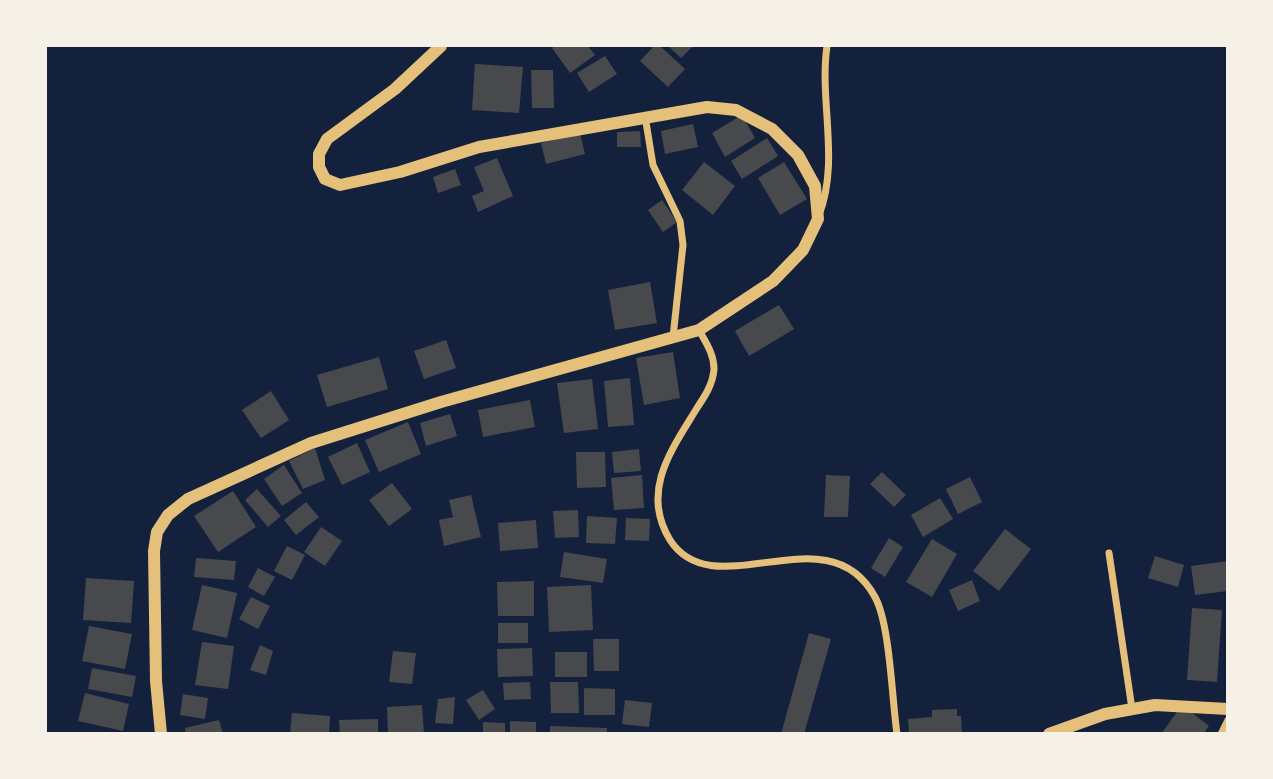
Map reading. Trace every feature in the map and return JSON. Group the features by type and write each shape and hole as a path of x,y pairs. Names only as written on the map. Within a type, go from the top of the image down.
{"street":[{"path":"441,46 395,89 327,139 319,154 319,167 325,179 340,185 400,172 479,147 707,107 736,110 772,129 798,156 815,186 818,219"},
{"path":"161,733 156,681 154,551 157,532 168,515 188,499 311,443 441,402 699,330 773,281 803,250 826,199 829,163 824,69 827,46"},
{"path":"645,116 653,164 681,221 682,257 673,338"},
{"path":"699,330 713,356 714,372 710,388 662,469 657,488 660,514 671,540 692,561 719,567 775,560 821,559 841,564 862,577 876,599 883,621 897,733"},
{"path":"1110,553 1132,709"},
{"path":"1049,733 1105,714 1155,705 1227,709"},
{"path":"1221,733 1227,720"}],"building":[{"path":"588,46 595,55 570,73 552,48"},
{"path":"654,46 660,46 685,69 668,87 640,61"},
{"path":"668,46 693,46 681,58"},
{"path":"605,56 617,74 589,92 577,73"},
{"path":"475,64 523,67 519,113 472,110"},
{"path":"531,70 553,70 554,108 532,108"},
{"path":"742,115 755,138 725,157 712,133"},
{"path":"693,124 698,147 665,154 661,131"},
{"path":"640,131 641,147 617,147 617,132"},
{"path":"580,133 585,154 546,164 541,143"},
{"path":"767,138 778,156 742,179 731,161"},
{"path":"497,158 513,196 478,212 472,196 484,191 474,167"},
{"path":"704,162 735,186 713,215 682,190"},
{"path":"784,162 807,199 780,215 758,178"},
{"path":"455,169 461,185 438,193 433,177"},
{"path":"662,200 677,222 663,232 648,210"},
{"path":"650,282 657,323 615,330 608,290"},
{"path":"779,305 794,329 749,356 735,331"},
{"path":"446,340 456,368 424,379 414,351"},
{"path":"673,352 680,398 644,405 636,358"},
{"path":"379,357 388,389 327,407 317,375"},
{"path":"630,378 634,425 608,427 604,381"},
{"path":"592,379 598,429 564,433 557,383"},
{"path":"271,391 289,420 261,438 242,410"},
{"path":"530,400 535,427 483,437 478,410"},
{"path":"450,414 457,436 426,446 420,423"},
{"path":"408,422 421,454 379,472 365,440"},
{"path":"357,443 370,472 342,485 328,457"},
{"path":"315,448 325,480 303,489 289,461"},
{"path":"639,449 641,471 614,473 612,452"},
{"path":"576,452 605,452 606,487 577,488"},
{"path":"284,465 302,493 282,506 264,479"},
{"path":"882,472 906,495 894,507 870,484"},
{"path":"642,475 644,508 614,510 611,478"},
{"path":"826,475 850,476 848,517 824,517"},
{"path":"970,477 982,502 958,514 946,489"},
{"path":"392,483 412,509 389,526 369,500"},
{"path":"257,489 281,516 268,527 245,500"},
{"path":"233,491 256,527 218,552 194,516"},
{"path":"471,495 481,537 444,546 439,520 453,517 449,500"},
{"path":"940,498 953,519 923,537 911,515"},
{"path":"306,502 319,517 296,535 284,520"},
{"path":"578,510 579,537 555,538 553,511"},
{"path":"587,516 617,518 615,544 586,543"},
{"path":"626,518 650,519 649,541 625,540"},
{"path":"536,520 538,548 500,551 498,523"},
{"path":"321,527 342,541 325,566 304,552"},
{"path":"1005,529 1031,549 999,591 973,571"},
{"path":"889,538 903,547 885,577 871,568"},
{"path":"932,539 957,554 932,597 906,582"},
{"path":"287,546 305,555 292,580 274,571"},
{"path":"564,552 607,559 603,583 560,577"},
{"path":"1155,556 1184,565 1178,587 1148,578"},
{"path":"196,558 236,561 234,580 194,577"},
{"path":"1228,561 1228,591 1195,595 1191,566"},
{"path":"258,568 275,577 264,596 248,587"},
{"path":"86,578 134,581 131,623 83,620"},
{"path":"972,580 980,601 958,611 949,590"},
{"path":"534,581 534,616 498,616 497,582"},
{"path":"202,585 237,593 227,638 192,630"},
{"path":"591,585 593,630 549,632 547,587"},
{"path":"251,597 270,606 258,629 239,619"},
{"path":"1192,608 1222,610 1217,682 1187,680"},
{"path":"498,623 528,623 528,643 498,643"},
{"path":"89,626 132,634 125,669 82,661"},
{"path":"809,633 831,639 804,734 781,734"},
{"path":"593,639 619,639 619,671 594,671"},
{"path":"202,642 234,646 228,689 195,685"},
{"path":"260,645 273,651 266,675 250,670"},
{"path":"532,648 533,676 498,677 497,649"},
{"path":"393,651 416,653 412,684 389,682"},
{"path":"555,652 587,652 587,677 555,677"},
{"path":"92,668 136,676 132,697 88,689"},
{"path":"530,682 531,699 504,700 503,683"},
{"path":"550,682 578,682 579,713 551,713"},
{"path":"584,688 615,689 615,715 584,715"},
{"path":"483,690 495,709 479,720 466,700"},
{"path":"85,693 129,704 123,731 78,721"},
{"path":"183,694 208,698 205,719 180,715"},
{"path":"455,697 453,724 435,723 438,699"},
{"path":"625,700 652,703 649,727 622,724"},
{"path":"422,705 424,734 388,734 387,707"},
{"path":"1182,705 1209,726 1205,731 1208,734 1161,734"},
{"path":"957,709 957,716 961,716 962,734 909,734 908,719 932,717 932,710"},
{"path":"292,713 330,716 329,734 290,734"},
{"path":"378,719 378,734 340,734 339,720"},
{"path":"219,720 223,734 186,734 185,728"},
{"path":"510,721 536,722 536,734 510,734"},
{"path":"483,722 505,723 505,734 483,734"},
{"path":"550,726 607,728 607,734 550,734"}]}
